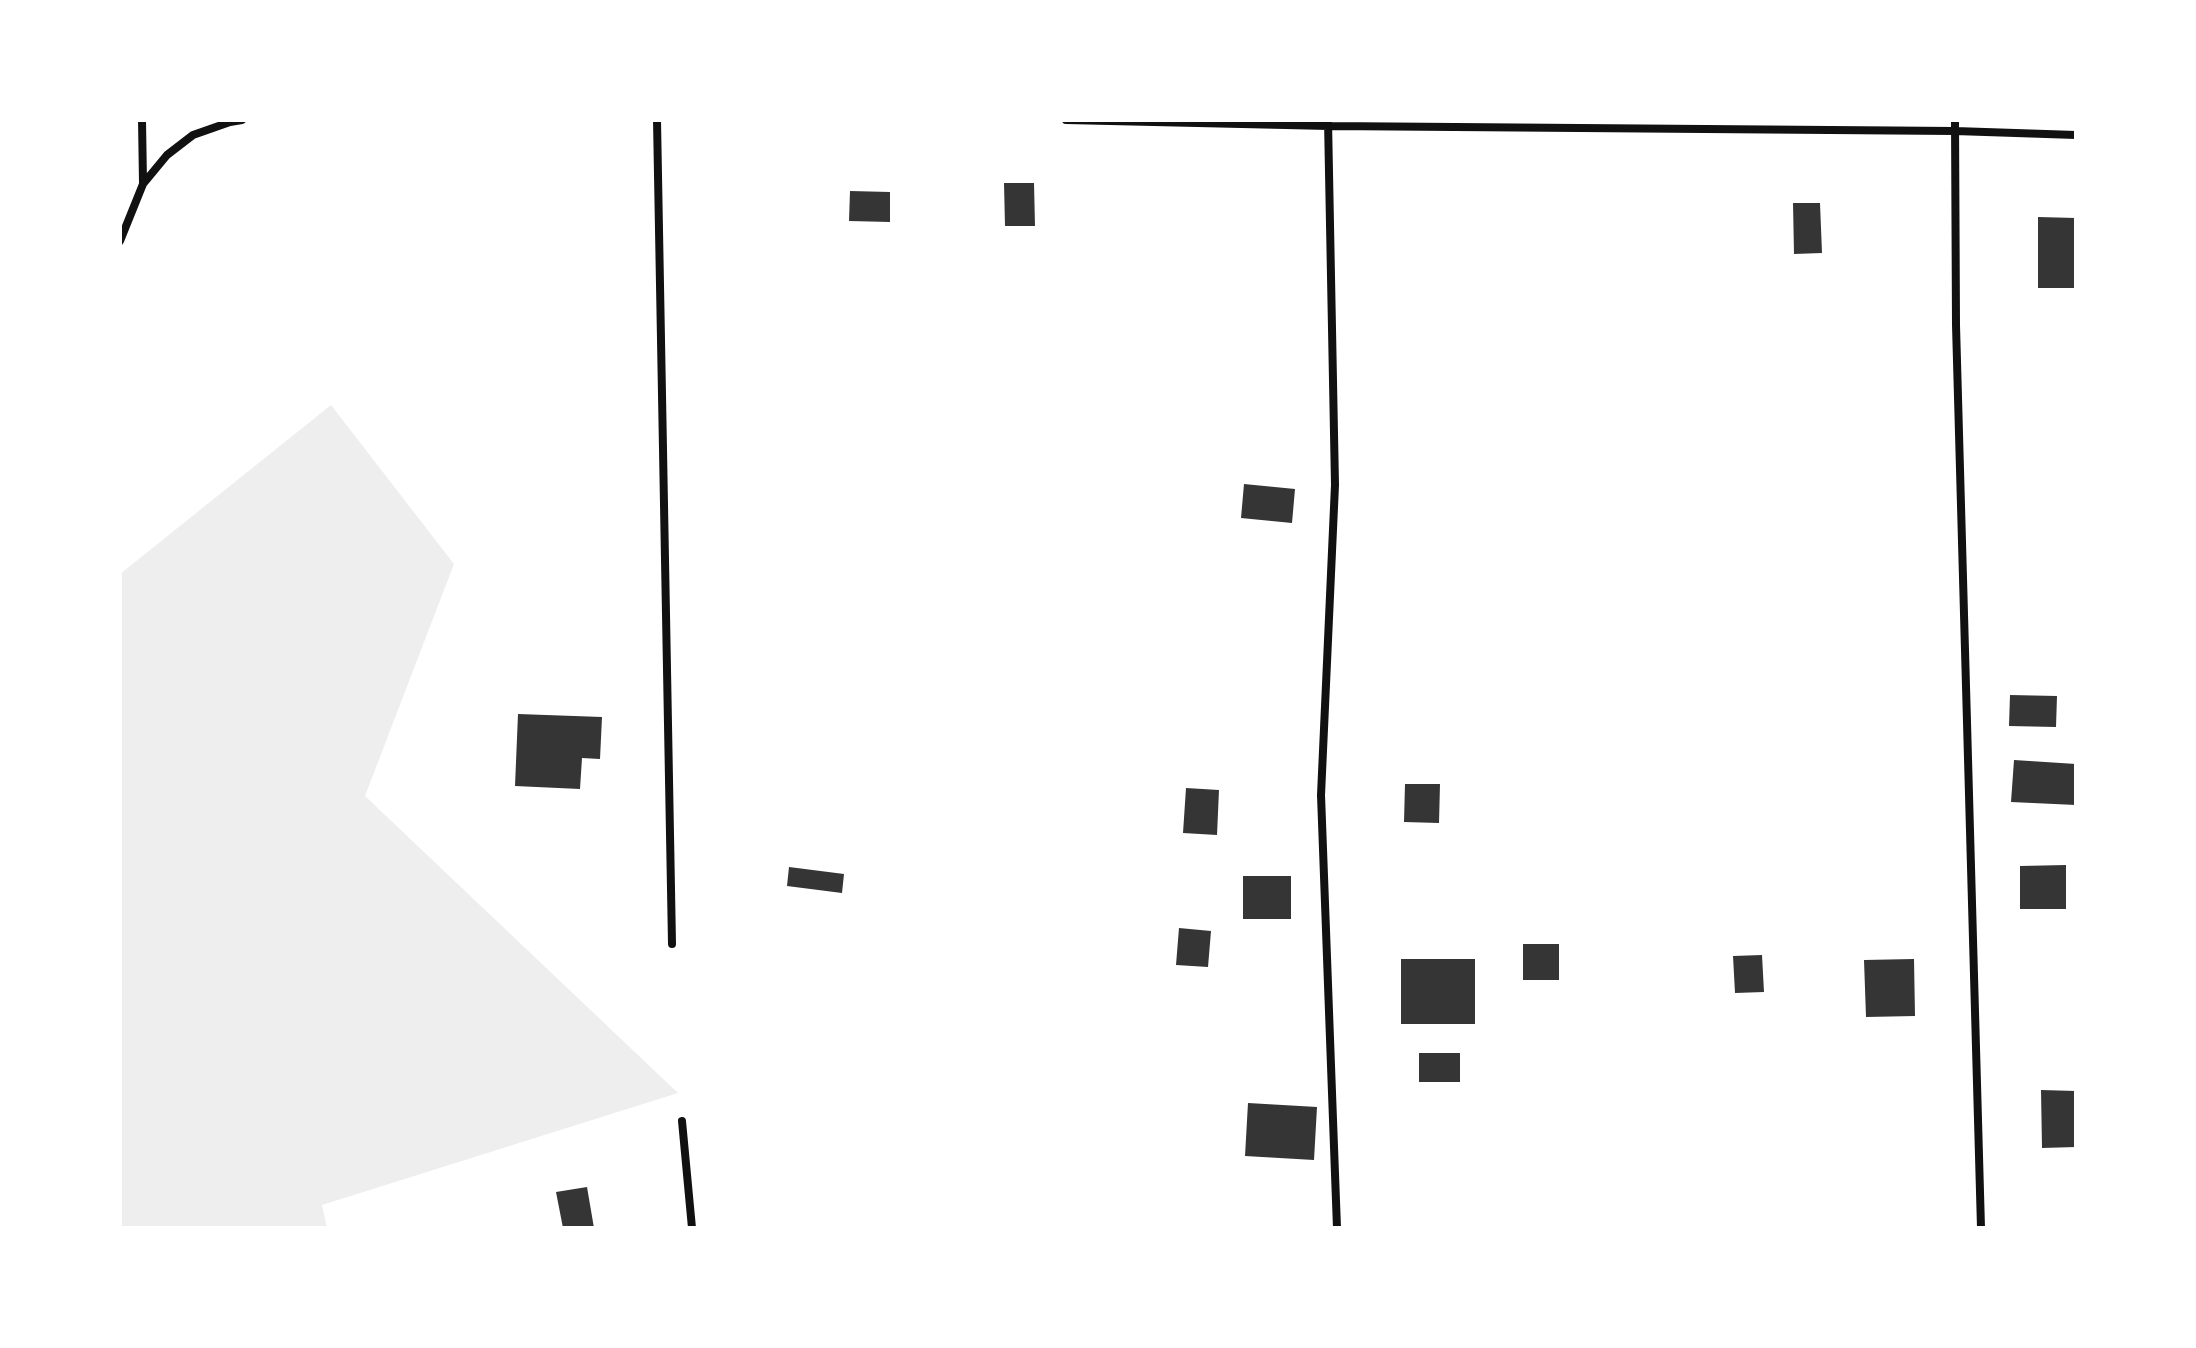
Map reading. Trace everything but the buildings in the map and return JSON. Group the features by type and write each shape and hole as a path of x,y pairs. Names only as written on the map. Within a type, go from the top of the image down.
{"street":[{"path":"142,120 143,184"},
{"path":"120,241 143,184 167,155 193,135 242,120"},
{"path":"657,120 672,944"},
{"path":"1066,120 2076,135"},
{"path":"1955,120 1956,325 1978,1028 1981,1228"},
{"path":"1329,123 1335,485 1321,795 1337,1228"},
{"path":"682,1121 692,1228"}],"shaded area":[{"path":"331,405 454,564 365,796 678,1093 322,1205 327,1228 120,1228 120,574"}]}
